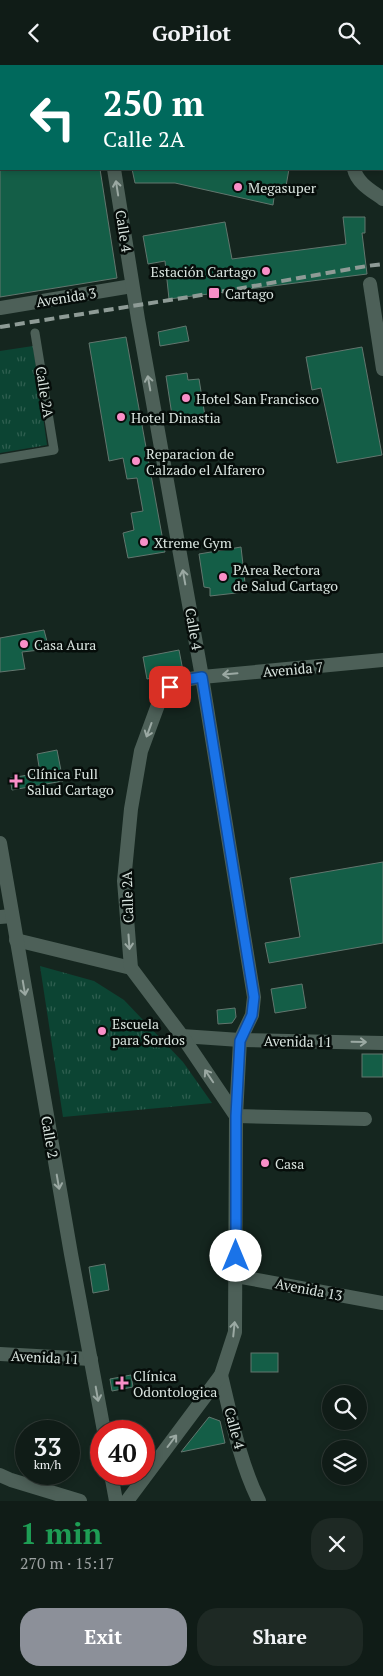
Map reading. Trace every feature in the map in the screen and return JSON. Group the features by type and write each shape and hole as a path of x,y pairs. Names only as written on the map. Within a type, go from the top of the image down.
{"street":[{"name":"Calle 4","path":"114,170 132,286 202,677 254,997 252,1015 240,1041 236,1116 235,1332 221,1375 236,1436 259,1501"},
{"path":"354,171 362,184 383,199"},
{"path":"370,284 383,369"},
{"name":"Avenida 3","path":"0,308 132,286"},
{"name":"Avenida 7","path":"202,677 383,660"},
{"name":"Calle 2A","path":"131,968 124,881 131,809 141,751 162,694 178,681 202,677"},
{"name":"Calle 2","path":"0,843 6,916 16,940 102,1420"},
{"path":"16,940 131,968 182,1036 236,1116 365,1119"},
{"name":"Avenida 11","path":"182,1036 240,1041 383,1043"},
{"name":"Avenida 13","path":"236,1276 383,1303"},
{"name":"Avenida 11","path":"0,1354 90,1359"},
{"path":"115,1485 119,1493 130,1498 221,1375"},
{"path":"0,1475 80,1501"},
{"path":"113,1485 116,1501"}],"lane":[{"name":"Calle 2A","path":"0,459 54,450 36,333"}],"green space":[{"path":"33,346 47,445 0,453 0,351"},
{"name":"Escuela para Sordos","path":"40,966 94,981 124,1000 183,1062 212,1103 63,1117"}],"building":[{"path":"0,170 100,170 117,278 0,297"},
{"name":"Megasuper","path":"132,170 289,170 285,192 275,190 273,205 175,183 135,183"},
{"name":"Estación Cartago","path":"343,217 365,217 365,233 362,233 367,274 169,299 165,261 148,264 143,236 225,222 232,259 346,244"},
{"path":"186,326 189,341 160,346 158,332"},
{"path":"126,337 165,552 128,558 123,533 134,530 131,513 143,511 137,478 127,479 123,458 109,461 89,343"},
{"path":"362,347 382,455 337,463 321,388 312,390 306,357"},
{"name":"Hotel San Francisco","path":"187,373 188,380 199,379 205,416 173,422 166,376"},
{"name":"PArea Rectora de Salud Cartago","path":"241,547 245,592 210,596 210,588 204,587 199,554"},
{"name":"Casa Aura","path":"44,630 49,649 22,652 25,669 0,672 0,638"},
{"path":"179,650 183,671 147,679 143,657"},
{"path":"57,750 63,781 12,790 10,778 40,773 37,754"},
{"path":"383,862 383,943 269,963 265,943 300,937 290,878"},
{"path":"302,984 306,1008 275,1013 271,989"},
{"path":"235,1008 236,1017 232,1023 218,1024 217,1010"},
{"path":"362,1054 383,1054 383,1077 362,1077"},
{"path":"105,1264 109,1290 93,1293 89,1267"},
{"path":"251,1353 278,1353 278,1372 251,1372"},
{"name":"Clínica Odontologica","path":"131,1375 133,1387 112,1391 110,1379"},
{"path":"209,1417 220,1421 225,1443 181,1452"}],"railway":[{"path":"0,327 383,264"}],"place":[{"name":"Megasuper","path":"238,187"},
{"name":"Estación Cartago","path":"266,271"},
{"name":"Cartago","path":"214,293"},
{"name":"Hotel San Francisco","path":"186,398"},
{"name":"Hotel Dinastia","path":"121,417"},
{"name":"Reparacion de Calzado el Alfarero","path":"136,461"},
{"name":"Xtreme Gym","path":"144,542"},
{"name":"PArea Rectora de Salud Cartago","path":"223,577"},
{"name":"Casa Aura","path":"24,644"},
{"name":"Clínica Full Salud Cartago","path":"16,781"},
{"name":"Escuela para Sordos","path":"102,1031"},
{"name":"Casa","path":"265,1163"},
{"name":"Clínica Odontologica","path":"122,1383"}],"route":[{"path":"170,687 178,681 202,677 254,997 252,1015 240,1041 236,1116 236,1256"}]}
